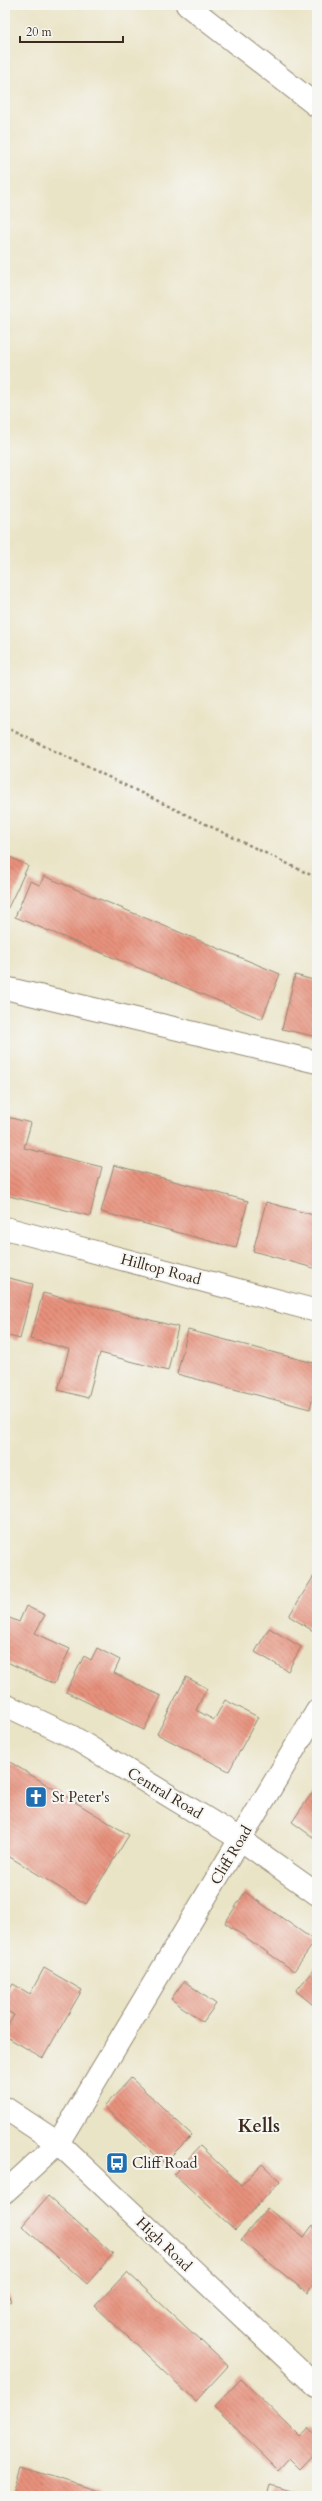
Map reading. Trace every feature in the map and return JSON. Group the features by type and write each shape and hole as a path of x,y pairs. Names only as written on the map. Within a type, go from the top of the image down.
{"street":[{"path":"187,5 317,106"},
{"path":"5,988 317,1062"},
{"name":"Hilltop Road","path":"5,1228 317,1311"},
{"name":"Central Road","path":"5,1705 71,1736 240,1839 317,1894"},
{"name":"Cliff Road","path":"5,2192 58,2143 317,1711"},
{"name":"High Road","path":"5,2108 58,2143 317,2388"}],"path":[{"path":"5,727 317,878"}],"building":[{"path":"6,855 28,866 5,914 5,857"},
{"path":"44,876 280,974 262,1019 15,917 30,881 40,885"},
{"path":"295,975 317,981 317,1037 282,1029"},
{"path":"7,1117 31,1123 24,1148 102,1167 90,1216 5,1195"},
{"path":"114,1165 248,1201 236,1248 101,1212"},
{"path":"266,1202 317,1216 317,1269 253,1251"},
{"path":"5,1277 33,1284 20,1339 5,1335"},
{"path":"43,1293 178,1327 168,1371 100,1353 88,1398 58,1390 69,1349 30,1339"},
{"path":"188,1330 317,1364 317,1382 310,1409 177,1374"},
{"path":"317,1571 317,1629 315,1632 289,1616"},
{"path":"26,1606 45,1615 35,1633 70,1649 54,1684 5,1661 5,1616 19,1622"},
{"path":"269,1628 301,1647 288,1671 255,1652"},
{"path":"97,1648 120,1660 114,1673 161,1696 144,1730 66,1692 84,1656 91,1660"},
{"path":"186,1677 207,1688 196,1710 214,1720 225,1700 258,1717 229,1771 157,1734"},
{"name":"St Peter's","path":"5,1759 129,1835 86,1904 5,1854"},
{"path":"314,1790 317,1792 317,1840 292,1822"},
{"path":"245,1892 315,1941 294,1971 225,1923"},
{"path":"317,1965 317,2008 296,1991"},
{"path":"44,1968 82,1990 43,2058 5,2036 5,2031 14,2015 5,2010 5,1997 13,1984 30,1994"},
{"path":"184,1981 216,2004 203,2022 171,1999"},
{"path":"131,2078 192,2135 164,2163 104,2107"},
{"path":"200,2146 241,2185 262,2164 280,2181 235,2230 174,2174"},
{"path":"48,2196 113,2254 87,2284 22,2226"},
{"path":"267,2208 304,2237 312,2226 317,2230 317,2280 307,2293 241,2240"},
{"path":"127,2272 228,2366 196,2401 95,2306"},
{"path":"5,2288 11,2301 5,2304"},
{"path":"241,2379 299,2436 308,2428 317,2436 317,2451 300,2469 289,2458 278,2470 214,2407"},
{"path":"21,2467 102,2492 100,2496 12,2496"},
{"path":"270,2485 302,2494 302,2496 267,2496"}],"place":[{"name":"St Peter's","path":"36,1797"},
{"name":"Cliff Road","path":"117,2163"}],"district":[{"name":"Kells","path":"259,2126"}]}
